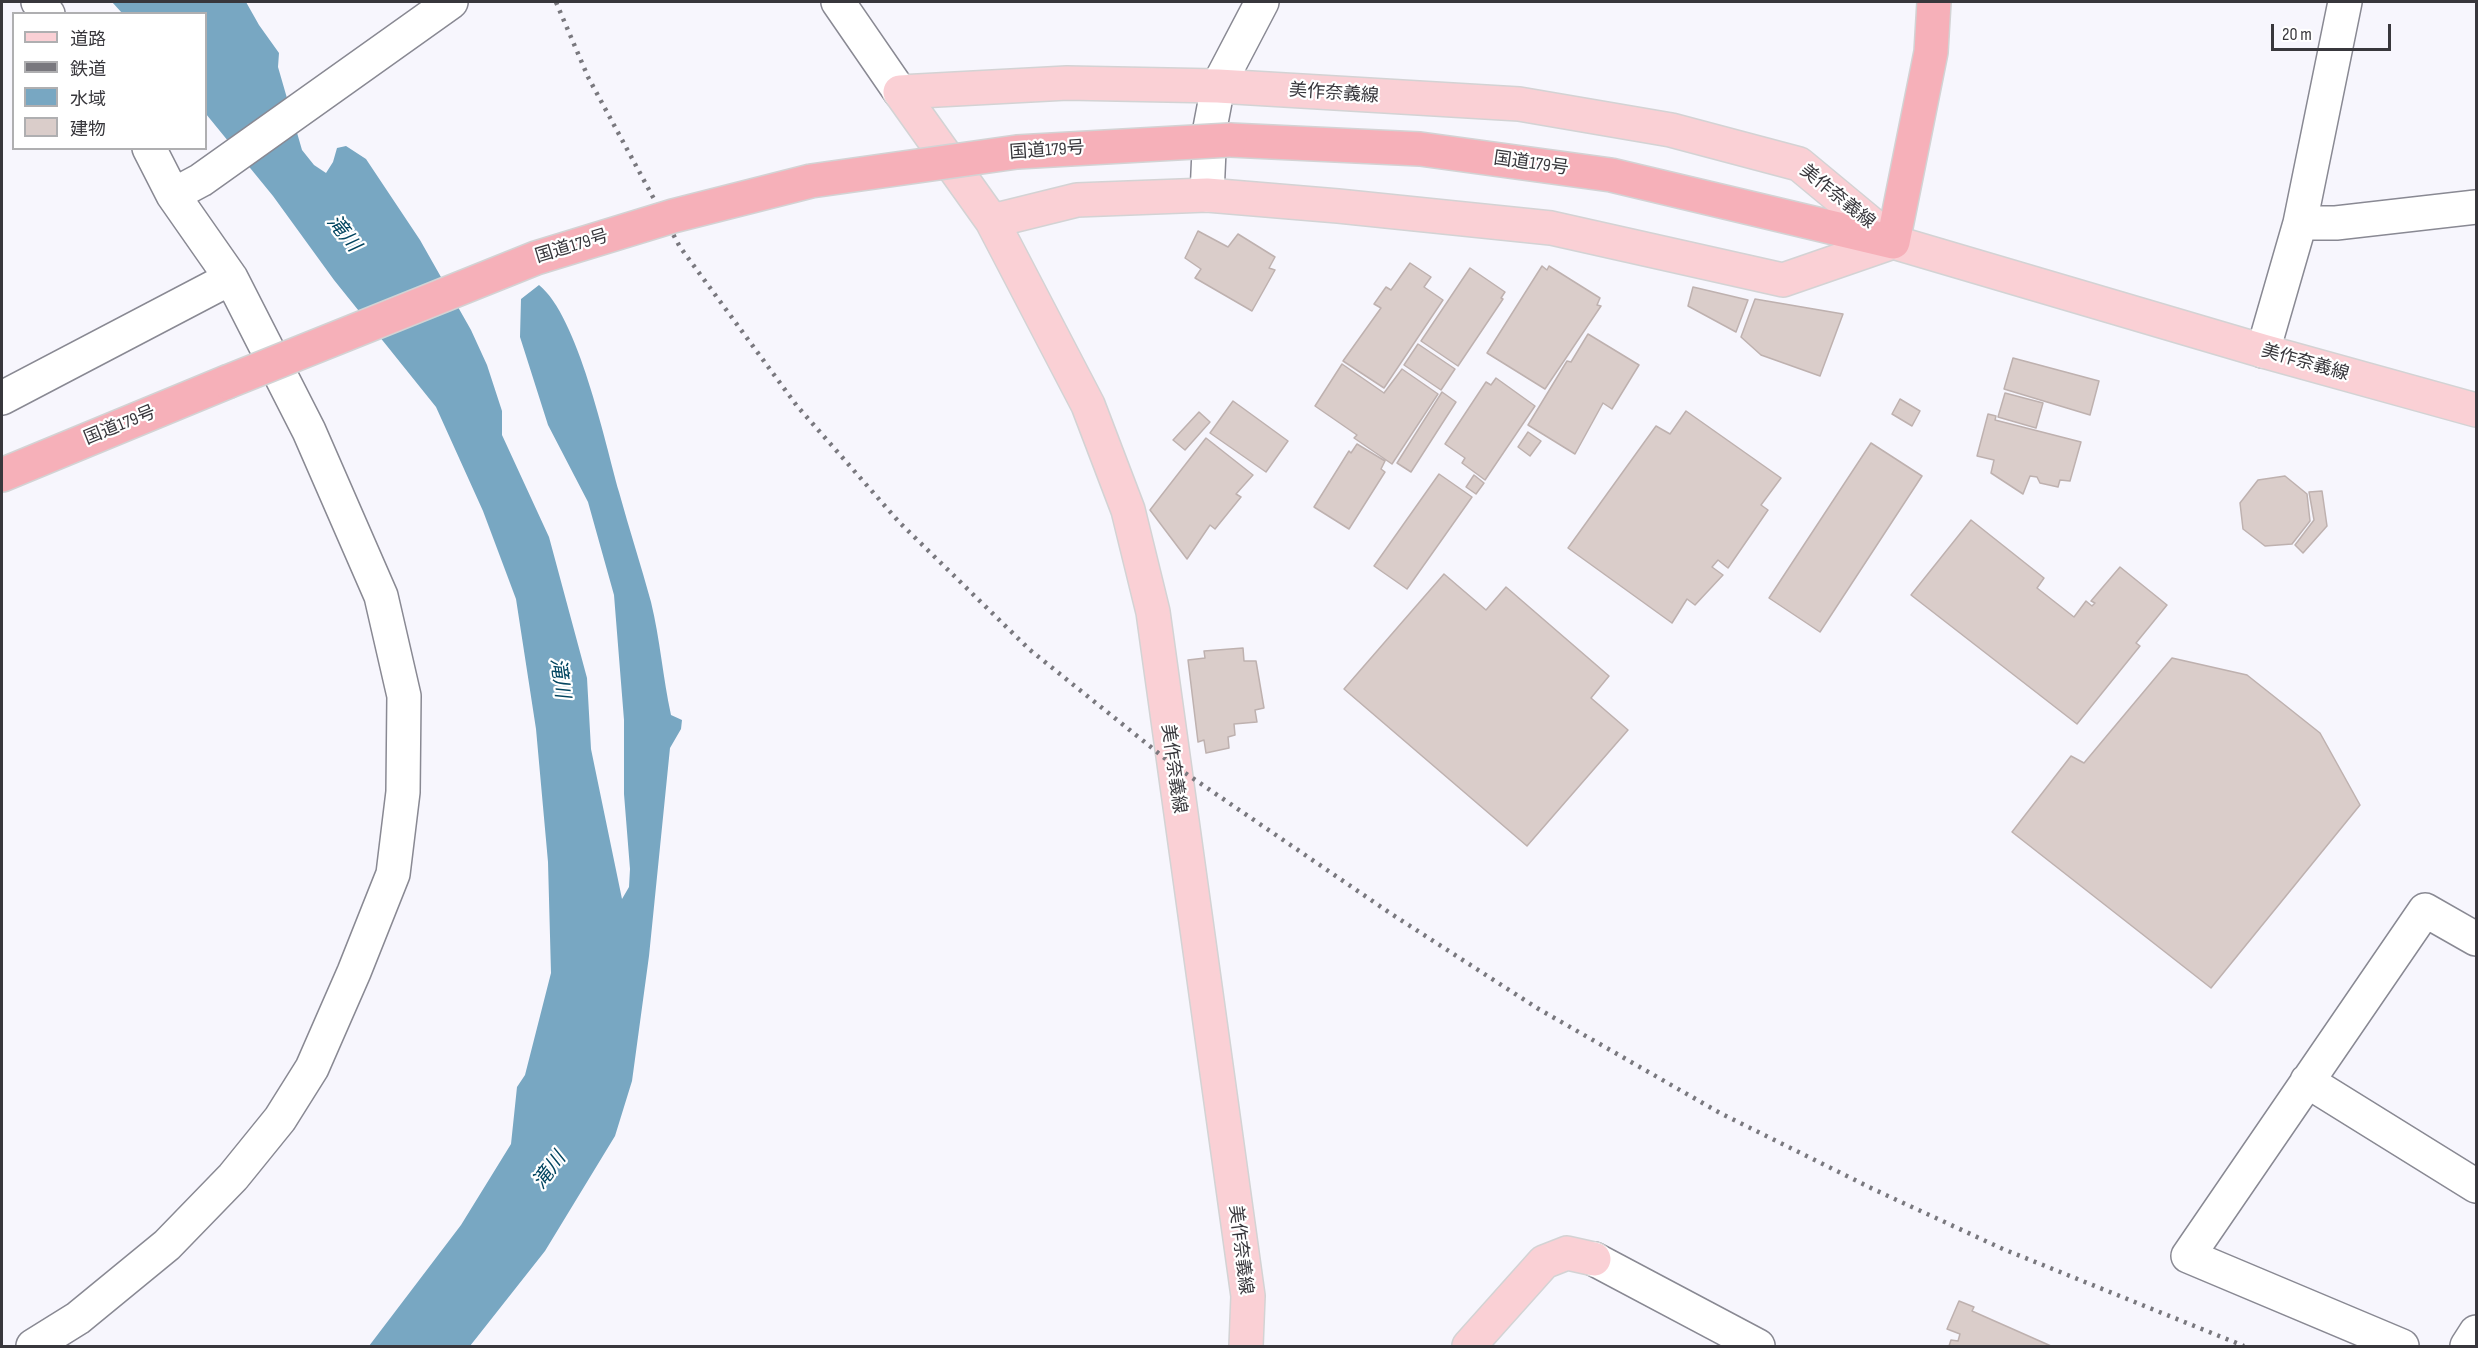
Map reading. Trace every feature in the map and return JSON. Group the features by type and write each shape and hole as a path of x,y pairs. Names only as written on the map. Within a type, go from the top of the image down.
{"highway":[{"path":"1893,242 1931,52 1934,2"},
{"name":"国道179号","path":"2,475 536,258 673,216 811,181 1017,152 1230,140 1420,149 1611,175 1893,242"}],"main road":[{"name":"美作奈義線","path":"900,92 1067,83 1218,86 1519,104 1671,130 1799,164 1893,242 2263,351 2476,410"},
{"name":"美作奈義線","path":"900,92 992,221 1088,405 1128,510 1153,612 1248,1296 1246,1347"},
{"name":"美作奈義線","path":"992,221 1077,200 1207,195 1551,228 1783,280 1893,242"},
{"path":"1469,1347 1544,1262 1567,1253 1594,1259"}],"street":[{"path":"187,187 451,2"},
{"path":"838,2 900,92"},
{"path":"1207,195 1210,128 1218,86 1262,2"},
{"path":"2263,351 2300,223 2345,2"},
{"path":"33,1347 78,1318 167,1245 233,1177 280,1119 312,1068 393,874 403,792 404,696 381,596 309,431 187,187 151,150"},
{"path":"2300,223 2336,223 2476,207"},
{"path":"2,398 231,278"},
{"path":"2402,1347 2188,1256 2426,910 2476,939"},
{"path":"2307,1082 2476,1186"},
{"path":"1594,1259 1758,1347"},
{"path":"2467,1347 2476,1332"}],"water":[{"name":"滝川","path":"112,2 246,2 279,53 278,67 302,150 314,165 326,173 333,162 337,148 346,146 366,159 420,240 471,330 487,365 502,411 502,435 549,537 587,678 591,749 622,899 629,887 630,869 624,794 624,720 614,595 588,502 548,425 520,337 521,299 539,285 553,301 566,323 588,381 651,602 671,715 682,720 681,729 670,748 649,956 632,1081 615,1136 545,1251 470,1346 369,1346 461,1225 511,1144 517,1087 525,1075 551,973 548,862 536,729 516,599 483,511 436,407 334,280 273,196 207,115 207,12 121,12"}],"building":[{"path":"1198,231 1228,247 1238,234 1275,257 1269,268 1275,270 1252,311 1195,278 1201,269 1185,258"},
{"path":"1410,263 1431,277 1424,287 1443,300 1384,388 1343,361 1381,308 1374,304 1386,287 1391,290"},
{"path":"1542,266 1547,270 1549,266 1600,298 1597,305 1601,306 1545,389 1487,353"},
{"path":"1470,268 1505,292 1501,298 1503,299 1458,366 1421,341"},
{"path":"1693,287 1748,300 1736,332 1688,306"},
{"path":"1755,299 1843,314 1820,376 1761,355 1741,337"},
{"path":"1588,334 1639,365 1612,409 1603,403 1575,454 1528,425 1567,361 1571,362"},
{"path":"1418,344 1455,369 1441,390 1404,365"},
{"path":"2013,358 2099,381 2090,415 2004,389"},
{"path":"1342,364 1384,393 1402,369 1438,394 1392,464 1354,438 1357,435 1315,406"},
{"path":"1496,378 1535,406 1485,480 1462,463 1465,458 1445,444 1486,382 1491,385"},
{"path":"1442,392 1456,402 1411,472 1397,463"},
{"path":"2005,393 2043,403 2036,428 1998,417"},
{"path":"1900,399 1920,411 1912,426 1892,414"},
{"path":"1233,401 1288,441 1266,472 1210,433"},
{"path":"1686,411 1781,478 1761,505 1768,510 1728,568 1718,560 1712,567 1723,575 1695,605 1687,599 1672,623 1568,548 1656,426 1670,434"},
{"path":"1199,412 1210,422 1185,450 1173,440"},
{"path":"1988,414 1996,416 1995,420 2081,442 2070,481 2060,480 2058,487 2040,483 2037,477 2030,476 2023,494 1991,473 1994,460 1977,456"},
{"path":"1528,432 1541,441 1530,456 1518,447"},
{"path":"1206,438 1253,475 1236,494 1241,497 1215,529 1210,525 1187,559 1150,510"},
{"path":"1871,443 1922,476 1820,632 1769,598"},
{"path":"1357,444 1385,461 1381,469 1385,472 1349,529 1314,507 1349,451 1351,453"},
{"path":"1439,474 1472,497 1407,589 1374,566"},
{"path":"1474,475 1484,483 1476,494 1466,487"},
{"path":"2285,476 2307,494 2310,521 2292,544 2265,546 2243,529 2240,503 2258,480"},
{"path":"2322,491 2327,526 2303,553 2295,545 2314,520 2309,492"},
{"path":"1971,520 2044,578 2037,588 2074,617 2086,601 2092,606 2095,603 2091,601 2120,567 2167,605 2136,643 2140,646 2077,724 1911,595"},
{"path":"1444,574 1486,610 1506,587 1609,676 1591,698 1628,730 1527,846 1344,689"},
{"path":"1243,648 1244,661 1256,661 1264,708 1255,710 1257,722 1234,724 1235,735 1228,737 1229,748 1206,753 1204,740 1198,742 1188,660 1205,658 1204,651"},
{"path":"2172,658 2247,675 2320,733 2360,805 2211,988 2012,832 2071,756 2084,763"},
{"path":"1959,1301 1974,1307 1972,1311 2051,1346 1949,1346 1951,1340 1958,1341 1960,1334 1947,1329"}],"railway":[{"path":"556,2 588,77 680,247 797,406 900,523 1030,650 1172,764 1390,913 1537,1008 1720,1113 1873,1189 2003,1249 2244,1346"}]}
